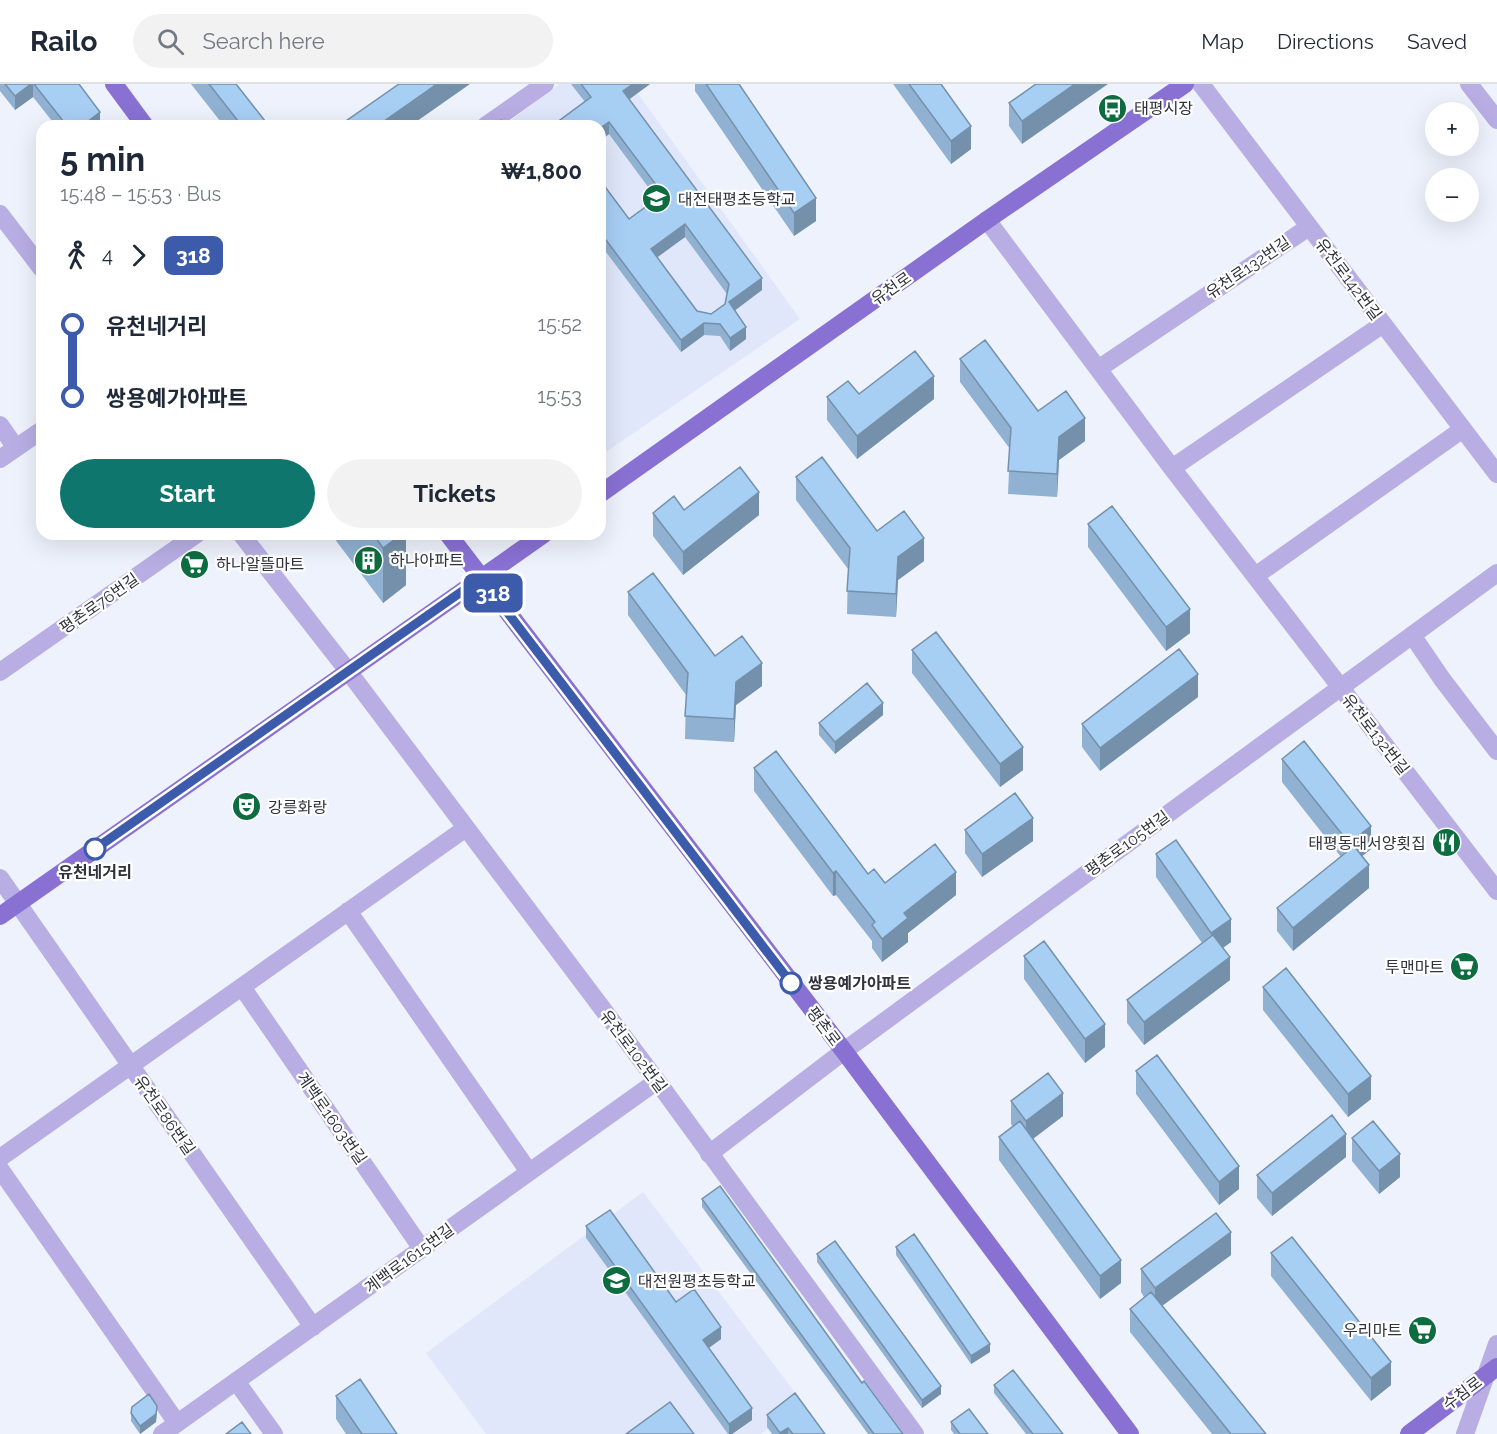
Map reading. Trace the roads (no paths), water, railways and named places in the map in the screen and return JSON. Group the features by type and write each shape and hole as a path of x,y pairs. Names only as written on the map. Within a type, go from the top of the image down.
{"main road":[{"path":"114,84 141,120"},
{"name":"유천로","path":"606,490 987,220 1185,84"},
{"name":"평촌로","path":"452,540 844,1051 1130,1434"},
{"path":"0,916 535,540"},
{"name":"수침로","path":"1409,1434 1492,1371"}],"street":[{"path":"494,120 545,84"},
{"name":"유천로142번길","path":"1201,84 1497,474"},
{"path":"1469,84 1497,120"},
{"path":"0,214 36,261"},
{"name":"유천로132번길","path":"987,220 1172,468 1497,891"},
{"name":"유천로132번길","path":"1098,369 1309,226"},
{"path":"1172,468 1383,324"},
{"path":"0,425 16,448"},
{"path":"1255,576 1463,429"},
{"path":"0,459 36,434"},
{"name":"평촌로76번길","path":"0,672 188,540"},
{"name":"유천로102번길","path":"246,540 348,671 657,1081 915,1434"},
{"name":"평촌로105번길","path":"709,1154 844,1051 1497,573"},
{"path":"1412,635 1442,679 1497,751"},
{"path":"0,1158 466,828"},
{"name":"유천로86번길","path":"0,878 312,1327"},
{"path":"348,911 529,1172"},
{"name":"계백로1603번길","path":"242,987 422,1249"},
{"name":"계백로1615번길","path":"162,1434 657,1081"},
{"path":"0,1169 177,1423"},
{"path":"1492,1371 1497,1344"},
{"name":"수침로","path":"1465,1434 1492,1371"},
{"path":"236,1381 274,1434"}],"place":[{"name":"태평시장","path":"1113,108"},
{"name":"대전태평초등학교","path":"657,199"},
{"name":"하나아파트","path":"369,560"},
{"name":"하나알뜰마트","path":"195,564"},
{"name":"강릉화랑","path":"247,807"},
{"name":"태평동대서양횟집","path":"1447,843"},
{"name":"유천네거리","path":"95,849"},
{"name":"투맨마트","path":"1465,967"},
{"name":"쌍용예가아파트","path":"791,983"},
{"name":"대전원평초등학교","path":"617,1281"},
{"name":"우리마트","path":"1423,1330"}]}
